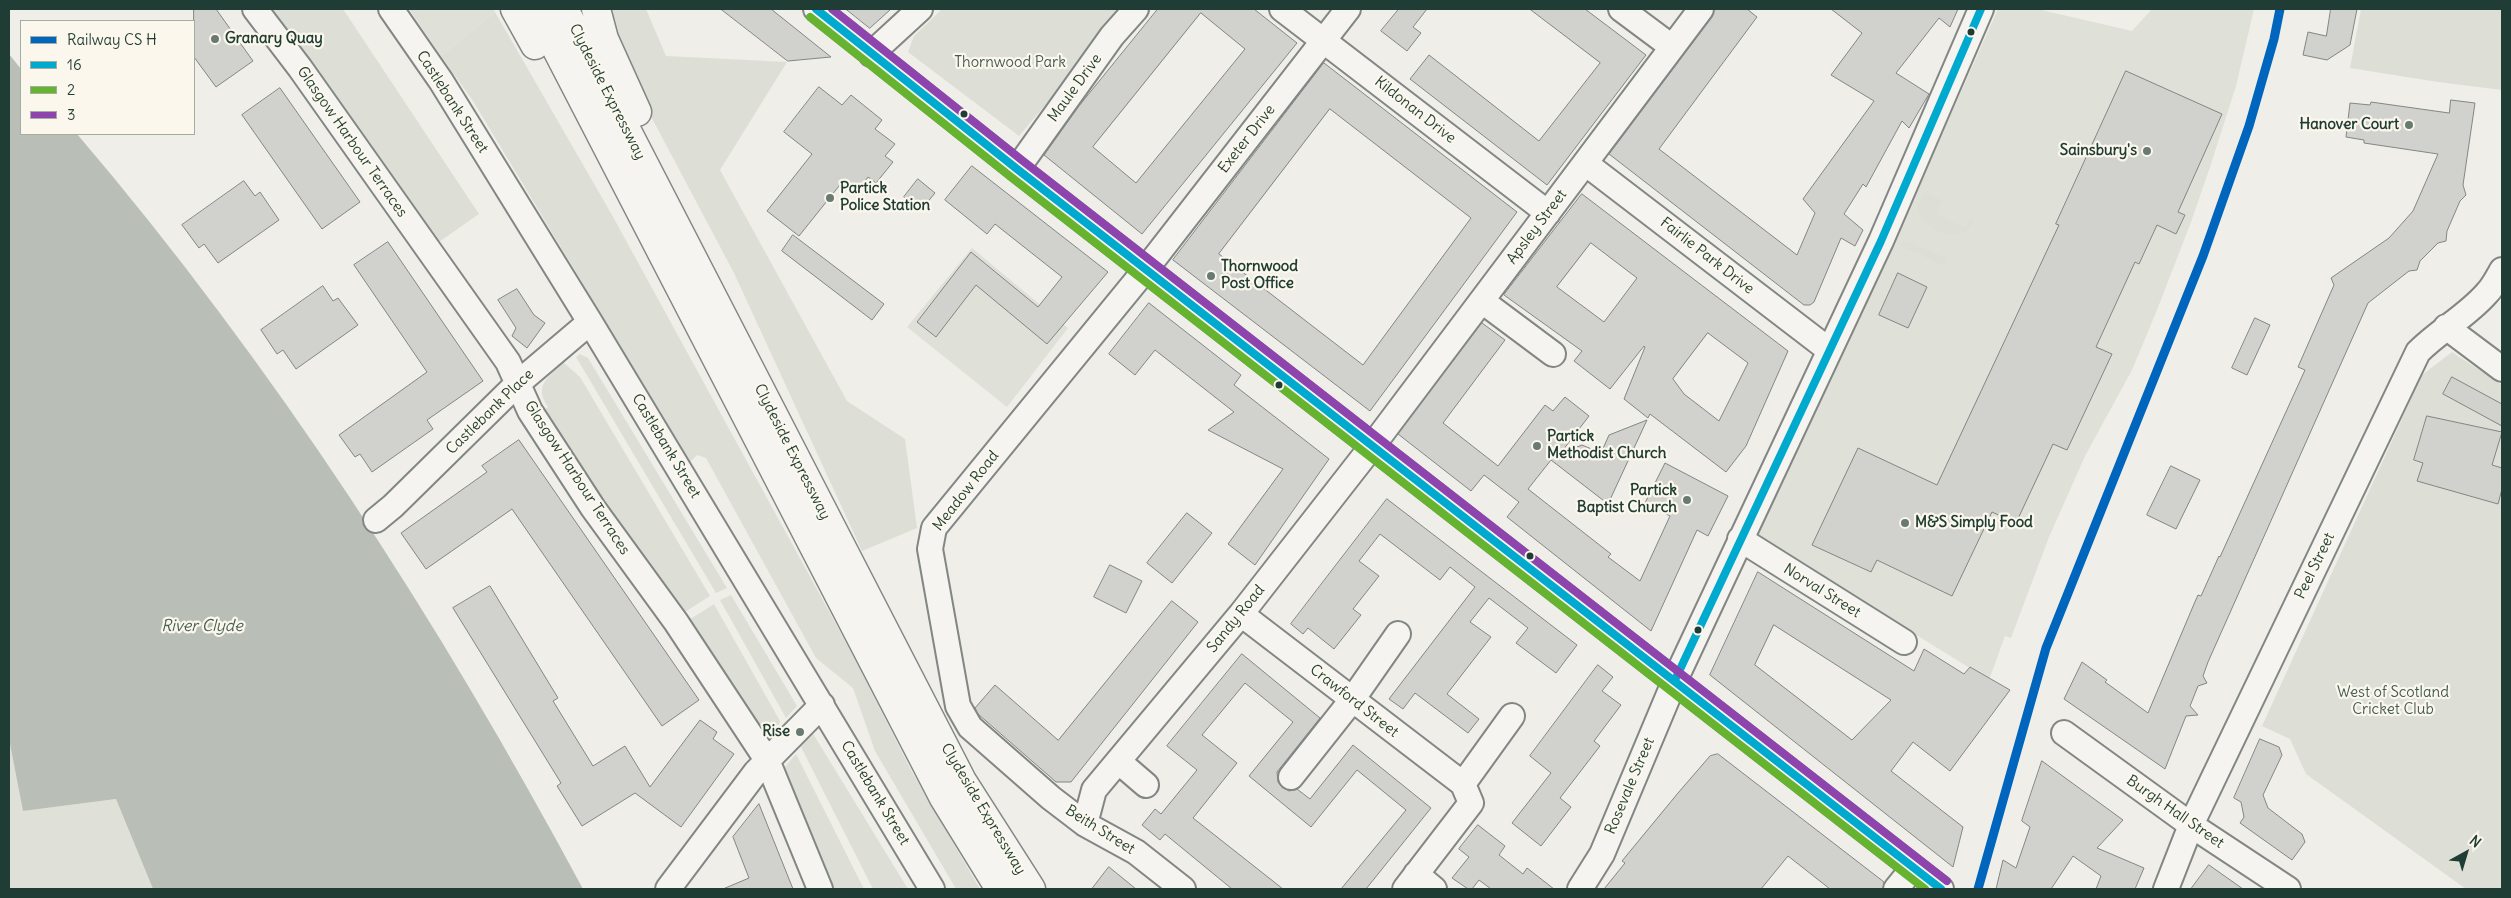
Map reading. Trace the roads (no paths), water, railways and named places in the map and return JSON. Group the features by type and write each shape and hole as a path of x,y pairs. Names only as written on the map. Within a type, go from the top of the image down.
{"main road":[{"path":"515,9 658,278 704,334"},
{"name":"Clydeside Expressway","path":"536,9 957,821 1000,889"},
{"name":"Clydeside Expressway","path":"564,9 962,781 1031,889"},
{"path":"596,9 604,39 628,92 757,359 781,431"},
{"path":"957,821 966,856 984,889"},
{"path":"1015,865 1037,889"}],"street":[{"name":"Glasgow Harbour Terraces","path":"255,9 300,68 508,362 530,411 598,515 676,622 767,760 820,889"},
{"name":"Castlebank Street","path":"391,9 441,81 590,322 932,889"},
{"path":"816,9 1017,169 1941,889"},
{"path":"871,54 920,9"},
{"name":"Maule Drive","path":"1017,169 1112,36 1136,9"},
{"name":"Kildonan Drive","path":"1282,9 1324,39 1548,213"},
{"name":"Exeter Drive","path":"1146,269 1348,9"},
{"path":"1621,9 1672,48"},
{"name":"Apsley Street","path":"1373,445 1701,9"},
{"name":"Rosevale Street","path":"1580,889 1602,854 1675,680 1888,225 1981,9"},
{"name":"Fairlie Park Drive","path":"1585,163 1829,350"},
{"name":"Meadow Road","path":"995,749 970,727 958,706 930,549 934,528 1146,269"},
{"name":"Peel Street","path":"2166,889 2191,825 2418,352 2489,292 2502,270"},
{"path":"1482,301 1553,354"},
{"name":"Castlebank Place","path":"384,513 517,384 590,322"},
{"path":"2446,327 2502,369"},
{"name":"Sandy Road","path":"1085,824 1094,790 1241,614 1373,445"},
{"name":"Norval Street","path":"1740,539 1904,642"},
{"name":"Crawford Street","path":"1241,614 1464,787"},
{"path":"1291,777 1352,700 1398,634"},
{"path":"668,889 756,772 822,705"},
{"path":"1434,889 1410,882 1471,803 1464,787 1512,716"},
{"name":"Burgh Hall Street","path":"2064,733 2191,825 2288,889"},
{"name":"Beith Street","path":"995,749 1051,798 1085,824 1136,852 1184,889"},
{"path":"1118,761 1146,786"},
{"path":"1896,889 1913,868"}],"water":[{"name":"River Clyde","path":"9,54 20,68 20,135 78,135 219,312 286,404 412,594 528,789 583,889 153,889 116,799 23,811 9,739"}],"place":[{"name":"Granary Quay","path":"215,39"},
{"name":"Hanover Court","path":"2409,125"},
{"name":"Sainsbury's","path":"2147,151"},
{"name":"Partick Police Station","path":"830,198"},
{"name":"Thornwood Post Office","path":"1211,276"},
{"name":"Partick Methodist Church","path":"1537,446"},
{"name":"Partick Baptist Church","path":"1687,500"},
{"name":"M&S Simply Food","path":"1905,523"},
{"name":"Rise","path":"800,732"}],"park label":[{"name":"Thornwood Park","path":"1010,63"},
{"name":"West of Scotland Cricket Club","path":"2393,702"}]}
